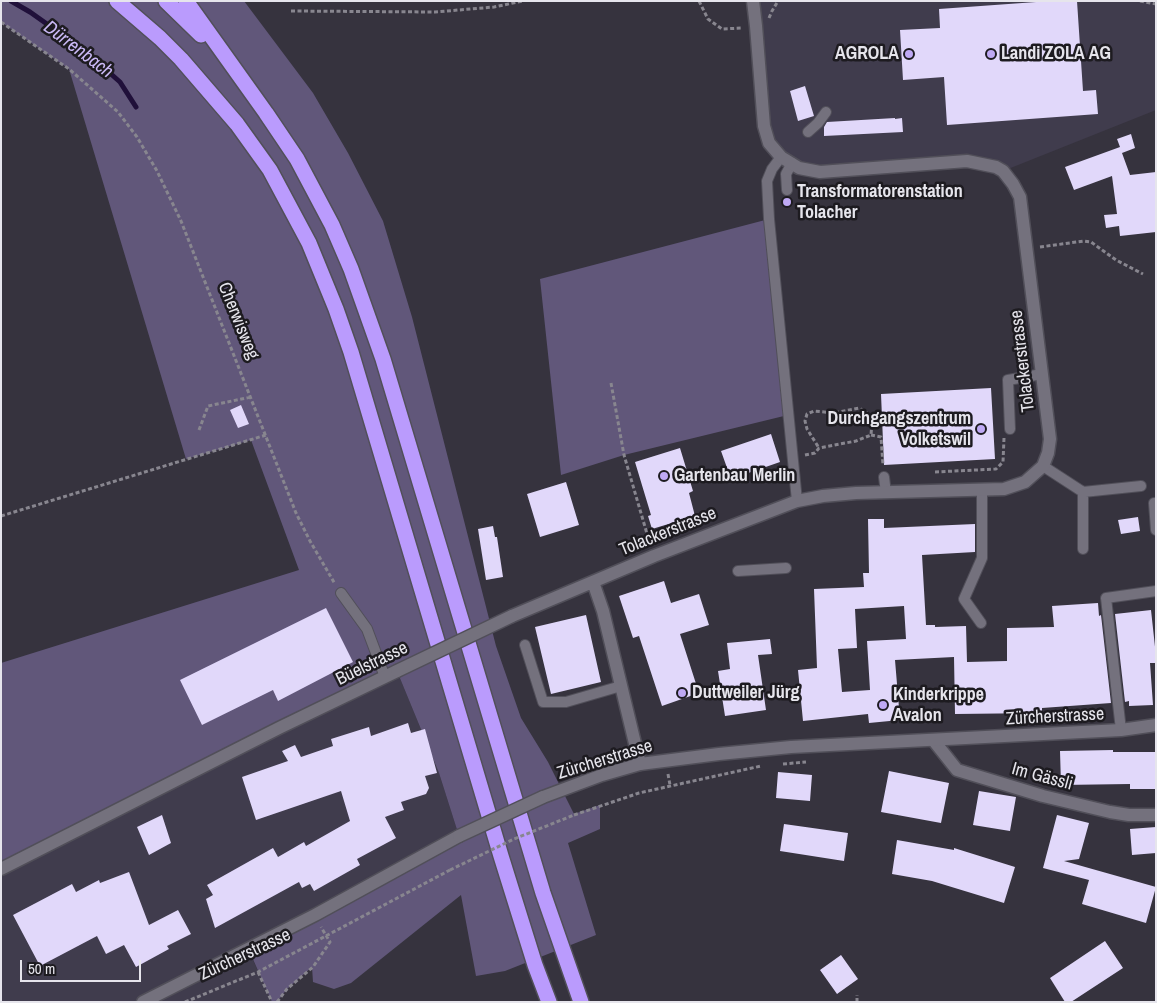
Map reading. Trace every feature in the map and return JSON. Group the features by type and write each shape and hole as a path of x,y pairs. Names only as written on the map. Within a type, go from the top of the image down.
{"highway":[{"path":"116,1 181,59 237,124 280,187 312,251 351,352 501,856 535,965 549,1002"},
{"path":"166,1 223,58 266,112"},
{"path":"186,1 293,152 316,192 336,234 367,310 532,859 556,935 581,1002"}],"street":[{"path":"753,1 764,126 770,143 786,160"},
{"name":"Tolackerstrasse","path":"593,582 654,556 797,501 823,496 1004,489 1026,482 1043,466 1048,453 1050,439 1027,248 1020,196 1004,171 996,167 967,161 820,172 799,168 786,160"},
{"path":"593,582 603,611 640,764"},
{"name":"Büelstrasse","path":"1,869 384,677 512,616 593,582"},
{"name":"Zürcherstrasse","path":"143,1002 315,915 459,836 543,797 602,775 640,764 752,750 1121,730 1156,725"},
{"name":"Im Gässli","path":"934,741 957,770 1043,796 1110,812 1156,816"}],"lane":[{"path":"808,132 826,112"},
{"path":"786,160 787,190"},
{"path":"786,160 772,169 767,182 797,501"},
{"path":"1010,428 1008,380 1042,374"},
{"path":"1043,466 1083,492 1141,486"},
{"path":"884,477 886,493"},
{"path":"981,623 964,599 982,558 982,490"},
{"path":"1083,492 1083,549"},
{"path":"1156,502 1154,503 1156,530"},
{"path":"738,571 786,568"},
{"path":"1121,730 1106,598 1156,592"},
{"path":"341,593 367,629 384,677"},
{"path":"525,646 543,702 566,702 622,686"}],"path":[{"path":"291,12 435,12 494,7 523,1"},
{"path":"699,1 708,19 722,29 740,29 756,26"},
{"path":"1140,1 1156,4"},
{"name":"Cherwisweg","path":"1,22 69,69 118,112 137,137 157,171 181,221 284,485 310,541 341,593"},
{"path":"1027,248 1084,241 1091,242 1116,260 1143,274"},
{"path":"611,383 624,455 654,556"},
{"path":"199,430 208,406 251,397"},
{"path":"819,448 805,421 807,414 814,411 834,414 859,408 868,413 872,422 871,435"},
{"path":"935,472 996,469 1003,462 1004,429 1010,428"},
{"path":"1,516 266,435"},
{"path":"792,456 815,452 819,448 856,441 871,435 882,437 884,477"},
{"path":"782,764 810,762"},
{"name":"Zürcherstrasse","path":"185,1002 258,972 450,870 514,839 574,815 639,793 764,765"},
{"path":"277,1002 287,989 313,967 330,942 326,936"},
{"path":"258,972 272,1002"},
{"path":"857,995 857,1002"}],"shaded area":[{"path":"1,1 244,1 313,93 348,153 383,221 412,317 496,646 521,718 548,762 574,814 600,805 600,829 568,843 596,935 505,971 476,976 461,895 351,983 334,989 313,982 312,967 287,989 277,1002 272,1002 248,948 459,836 439,773 397,671 1,869 1,663 299,570 251,440 186,459 69,69 1,22"},
{"path":"753,1 1156,1 1156,110 1003,171 967,161 820,172 781,157 764,126"},
{"path":"769,219 788,415 624,455 561,475 540,279"},
{"path":"397,671 439,773 459,836 248,949 272,1002 1,1002 1,869"}],"building":[{"name":"Landi ZOLA AG","path":"1050,1 1077,1 1083,91 1096,90 1098,114 947,125 944,77 903,80 900,30 940,28 939,9"},
{"path":"805,86 814,116 798,121 790,91"},
{"path":"902,118 903,132 824,136 824,127 827,122"},
{"path":"1131,134 1135,148 1122,153 1130,175 1156,172 1156,232 1120,236 1119,226 1106,228 1104,215 1117,214 1112,176 1074,190 1065,167 1120,147 1117,139"},
{"name":"Durchgangszentrum Volketswil","path":"991,388 995,459 884,465 881,394"},
{"path":"241,405 249,424 238,428 230,410"},
{"path":"771,434 780,462 731,479 721,451"},
{"name":"Gartenbau Merlin","path":"680,448 693,491 689,493 695,516 652,529 648,516 651,515 635,462"},
{"path":"566,482 579,525 540,537 527,494"},
{"path":"1138,517 1140,531 1121,534 1118,520"},
{"path":"868,519 884,519 884,528 975,524 975,552 922,555 926,625 935,625 935,627 966,626 967,662 1007,661 1007,628 1054,627 1052,606 1098,603 1111,703 1042,708 1042,713 955,714 954,657 895,660 900,720 869,723 868,714 803,721 798,670 817,668 814,589 864,587 863,573 869,573","holes":["904,606 906,639 867,641 870,690 842,692 838,649 857,648 855,609"]},
{"path":"493,526 495,537 497,537 503,577 486,580 478,529"},
{"path":"664,581 671,603 699,594 709,625 680,634 699,693 662,706 639,636 633,638 619,596"},
{"path":"326,608 353,662 278,701 273,690 202,725 180,680"},
{"path":"1151,610 1156,656 1156,663 1150,663 1153,705 1129,706 1129,701 1125,702 1115,614"},
{"path":"586,615 601,682 551,694 535,627"},
{"path":"770,639 772,654 758,655 766,710 725,716 718,671 730,669 727,643"},
{"path":"408,723 411,733 425,729 437,773 425,776 429,788 426,794 401,802 404,810 385,817 396,838 357,859 360,865 314,891 310,884 302,888 299,882 215,928 206,899 213,895 207,885 273,848 278,857 304,842 306,846 350,821 341,791 256,820 242,777 288,761 282,751 295,745 301,757 333,746 331,739 369,727 371,736"},
{"path":"1113,750 1113,752 1156,752 1156,789 1130,789 1130,784 1061,785 1060,751"},
{"path":"889,771 949,783 941,823 881,812"},
{"path":"778,772 812,775 810,801 776,798"},
{"path":"979,791 1016,797 1010,831 973,825"},
{"path":"162,815 171,843 149,855 137,827"},
{"path":"1057,815 1089,823 1079,859 1064,861 1156,887 1146,923 1082,904 1089,880 1043,868"},
{"path":"784,824 848,833 844,861 780,851"},
{"path":"1156,827 1156,853 1132,855 1130,829"},
{"path":"897,840 954,850 954,848 1015,867 1004,903 932,881 892,874"},
{"path":"129,872 149,925 178,910 191,934 167,946 169,949 136,967 124,945 106,954 97,936 40,966 13,915 72,884 76,892 99,880 100,883"},
{"path":"1105,941 1123,968 1071,1002 1065,1002 1050,978"},
{"path":"841,955 858,979 837,994 820,970"}],"waterway":[{"name":"Dürrenbach","path":"11,1 30,12 85,51 120,82 136,107"}],"place":[{"name":"AGROLA","path":"909,54"},
{"name":"Landi ZOLA AG","path":"991,54"},
{"name":"Transformatorenstation Tolacher","path":"787,202"},
{"name":"Durchgangszentrum Volketswil","path":"981,429"},
{"name":"Gartenbau Merlin","path":"664,476"},
{"name":"Duttweiler Jürg","path":"682,693"},
{"name":"Kinderkrippe Avalon","path":"883,705"}]}
